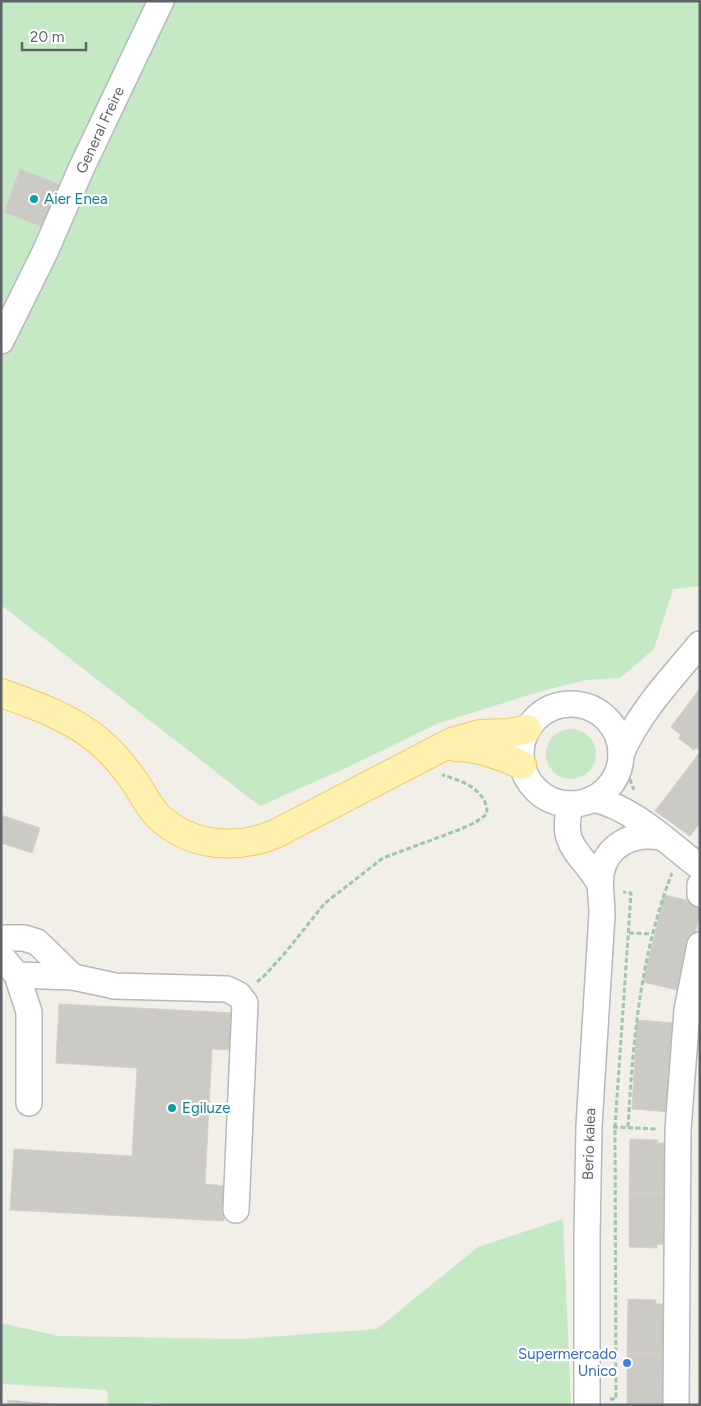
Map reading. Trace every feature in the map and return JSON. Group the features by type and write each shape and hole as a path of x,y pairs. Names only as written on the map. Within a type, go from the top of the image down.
{"main road":[{"path":"1,693 47,711 87,732 113,754 127,770 158,815 184,834 215,843 246,843 261,840 438,748 466,737 480,734 510,733 528,729"},
{"path":"438,748 461,747 483,750 503,756 522,765"}],"street":[{"name":"General Freire","path":"1,341 45,252 81,169 161,1"},
{"path":"607,888 578,857 568,837 568,814 582,801 609,786 629,734 641,716 700,644"},
{"path":"630,814 621,792 619,741 610,724 596,711 584,706 571,704 552,708 535,719 523,741 521,753 522,765 526,776 540,793 560,802 582,801 612,804 630,814 700,867"},
{"name":"Berio kalea","path":"597,1402 587,1237 589,1135 602,914 607,888 604,862 618,845 628,839 649,835 660,837"},
{"path":"700,885 700,894"},
{"path":"1,938 24,938 37,942 73,977"},
{"path":"676,1405 678,1130 687,1010 700,945"},
{"path":"1,956 17,975 29,1012 29,1103"},
{"path":"17,975 73,977 115,986 227,989 238,995 245,1003 236,1210"}],"path":[{"path":"238,995 265,975 325,903 383,858 461,829 476,822 486,814 487,805 472,787 460,779 440,774"},
{"path":"666,1129 630,1128 632,1056 640,991 652,934 675,865"},
{"path":"597,1402 616,1399 615,1127 631,892 607,888"},
{"path":"628,933 652,934"}],"green space":[{"path":"1,1 700,1 700,586 673,589 654,649 620,678 585,680 439,723 346,768 260,806 1,605"},
{"path":"566,729 576,729 589,736 596,749 596,759 589,772 576,779 566,779 557,775 550,768 546,759 546,749 550,740 557,733"},
{"path":"563,1219 571,1405 177,1405 143,1402 143,1405 108,1405 107,1390 1,1384 1,1323 58,1336 242,1339 377,1329 478,1247"}],"building":[{"name":"Aier Enea","path":"20,169 64,186 48,229 4,212"},
{"path":"700,688 700,750 696,748 694,750 678,738 681,735 671,727"},
{"path":"700,752 700,823 690,836 655,811"},
{"path":"1,815 40,828 32,853 1,843"},
{"path":"664,895 700,903 700,913 681,991 643,982"},
{"name":"Egiluze","path":"59,1004 234,1013 232,1050 212,1049 205,1184 226,1186 224,1221 10,1210 14,1149 132,1156 137,1068 56,1063"},
{"path":"637,1020 675,1023 671,1112 632,1109"},
{"path":"630,1139 658,1140 657,1143 671,1143 671,1194 629,1193"},
{"path":"629,1193 671,1194 670,1245 657,1244 657,1248 629,1247"},
{"path":"628,1299 656,1300 656,1304 669,1304 668,1354 627,1354"},
{"path":"627,1354 668,1354 667,1405 627,1405"},
{"path":"7,1400 63,1405 8,1403"}],"place":[{"name":"Aier Enea","path":"34,199"},
{"name":"Egiluze","path":"172,1108"},
{"name":"Supermercado Unico","path":"627,1363"}]}
